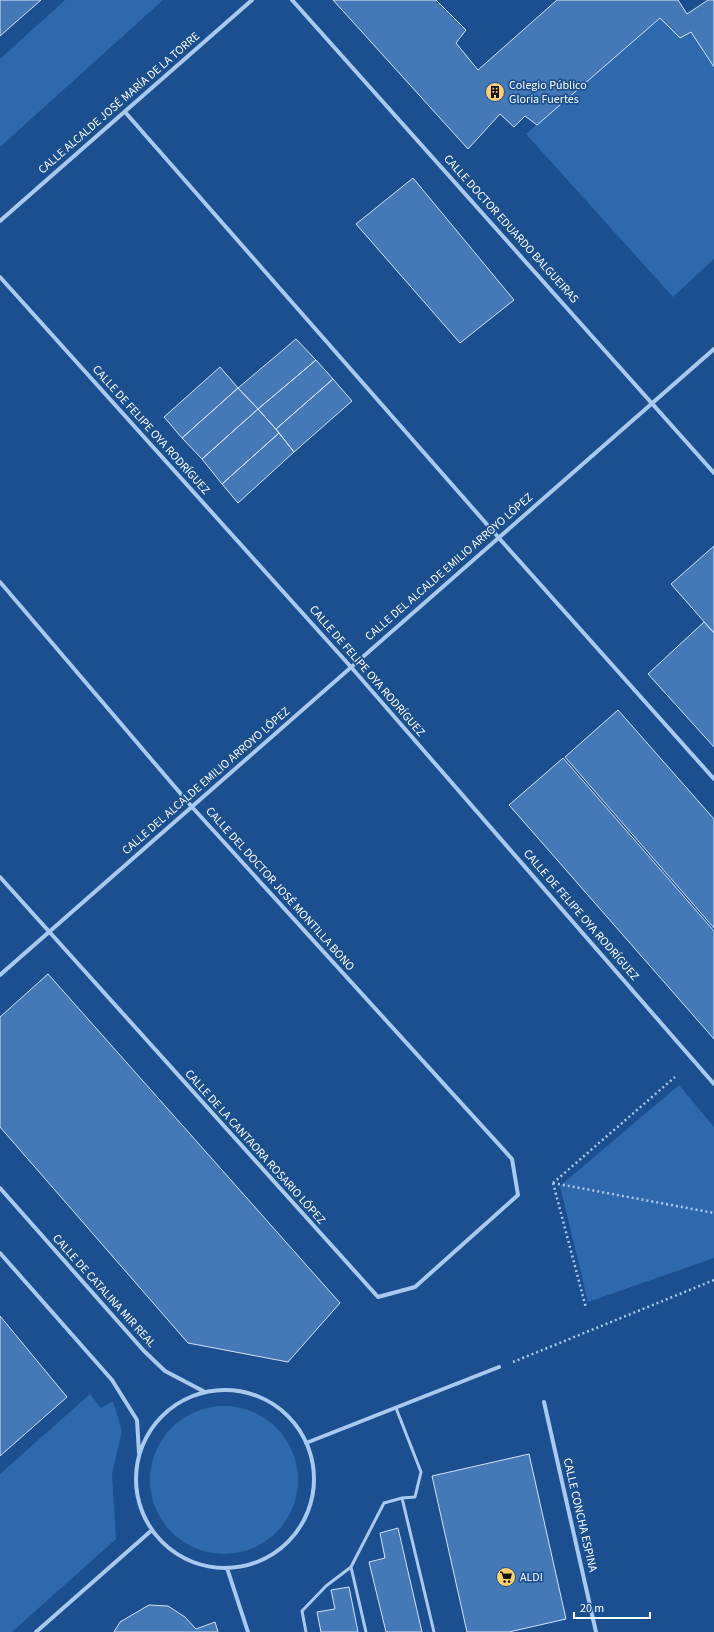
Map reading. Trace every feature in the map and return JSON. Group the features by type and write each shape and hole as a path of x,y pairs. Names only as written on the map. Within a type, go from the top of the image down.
{"street":[{"name":"CALLE ALCALDE JOSÉ MARÍA DE LA TORRE","path":"0,221 252,0"},
{"name":"CALLE DOCTOR EDUARDO BALGUEIRAS","path":"292,0 714,473"},
{"path":"125,112 498,537 714,779"},
{"name":"CALLE DE FELIPE OYA RODRÍGUEZ","path":"0,277 351,667 714,1084"},
{"name":"CALLE DEL ALCALDE EMILIO ARROYO LÓPEZ","path":"0,975 714,349"},
{"name":"CALLE DEL DOCTOR JOSÉ MONTILLA BONO","path":"0,582 192,807 512,1159 518,1194"},
{"name":"CALLE DE LA CANTAORA ROSARIO LÓPEZ","path":"0,877 378,1297 415,1287 518,1194"},
{"name":"CALLE DE CATALINA MIR REAL","path":"0,1188 144,1351 165,1371 205,1392"},
{"path":"0,1253 112,1380 137,1420 139,1455 136,1474 137,1494 142,1513 152,1530 161,1541 185,1558 199,1564 227,1568 243,1566 272,1554 285,1545 304,1520 313,1490 311,1458 306,1443 296,1426 282,1411 265,1400 245,1392 226,1390 205,1392 187,1398 171,1408 157,1421 146,1437 139,1455"},
{"path":"306,1443 499,1367"},
{"name":"CALLE CONCHA ESPINA","path":"544,1402 596,1632"},
{"path":"36,1632 152,1530"},
{"path":"227,1568 248,1632"}],"lane":[{"path":"306,1632 302,1611 326,1586 351,1567 384,1503 402,1498 415,1497 421,1472 396,1408"},
{"path":"402,1498 434,1632"},
{"path":"351,1567 366,1632"}],"path":[{"path":"553,1183 675,1077"},
{"path":"553,1183 714,1213"},
{"path":"553,1183 586,1308"},
{"path":"499,1367 714,1280"}],"shaded area":[{"path":"65,0 163,0 0,147 0,59"},
{"path":"660,18 680,38 691,32 714,67 714,259 673,297 526,134"},
{"path":"679,1085 714,1127 714,1258 588,1302 560,1186"},
{"path":"90,1394 101,1408 113,1401 122,1431 112,1474 116,1539 12,1632 0,1632 0,1474"},
{"path":"231,1406 246,1409 259,1414 277,1427 290,1445 293,1452 297,1465 297,1495 293,1508 290,1515 277,1533 259,1546 252,1549 239,1553 217,1554 202,1551 189,1546 171,1533 158,1515 155,1508 151,1495 150,1473 153,1458 158,1445 171,1427 189,1414 196,1411 209,1407"}],"building":[{"path":"0,0 41,0 0,36"},
{"name":"Colegio Público Gloria Fuertes","path":"333,0 436,0 466,30 456,43 478,70 557,0 678,0 687,14 708,0 714,0 714,67 691,32 680,38 660,18 537,125 525,116 514,127 500,114 468,149"},
{"path":"413,178 514,300 460,343 356,224"},
{"path":"296,339 316,360 258,409 238,388"},
{"path":"316,360 333,379 276,429 258,409"},
{"path":"220,367 238,388 182,438 164,417"},
{"path":"333,379 352,401 294,452 276,429"},
{"path":"238,388 258,409 202,459 182,438"},
{"path":"258,409 279,433 222,484 202,459"},
{"path":"279,433 294,452 238,503 222,484"},
{"path":"714,546 714,633 671,584"},
{"path":"704,622 714,633 714,747 648,674"},
{"path":"618,710 714,819 714,928 565,757"},
{"path":"563,758 714,931 714,1039 509,805"},
{"path":"48,974 340,1303 288,1362 188,1343 0,1127 0,1017"},
{"path":"0,1316 67,1397 0,1456"},
{"name":"ALDI","path":"529,1454 566,1619 509,1632 467,1632 432,1476"},
{"path":"398,1528 422,1632 386,1632 369,1562 385,1558 380,1533"},
{"path":"349,1587 358,1632 321,1632 317,1612 335,1609 331,1590"},
{"path":"149,1605 168,1606 185,1617 196,1629 215,1622 218,1632 114,1632 120,1622"}],"place":[{"name":"Colegio Público Gloria Fuertes","path":"495,92"},
{"name":"ALDI","path":"506,1577"}]}
